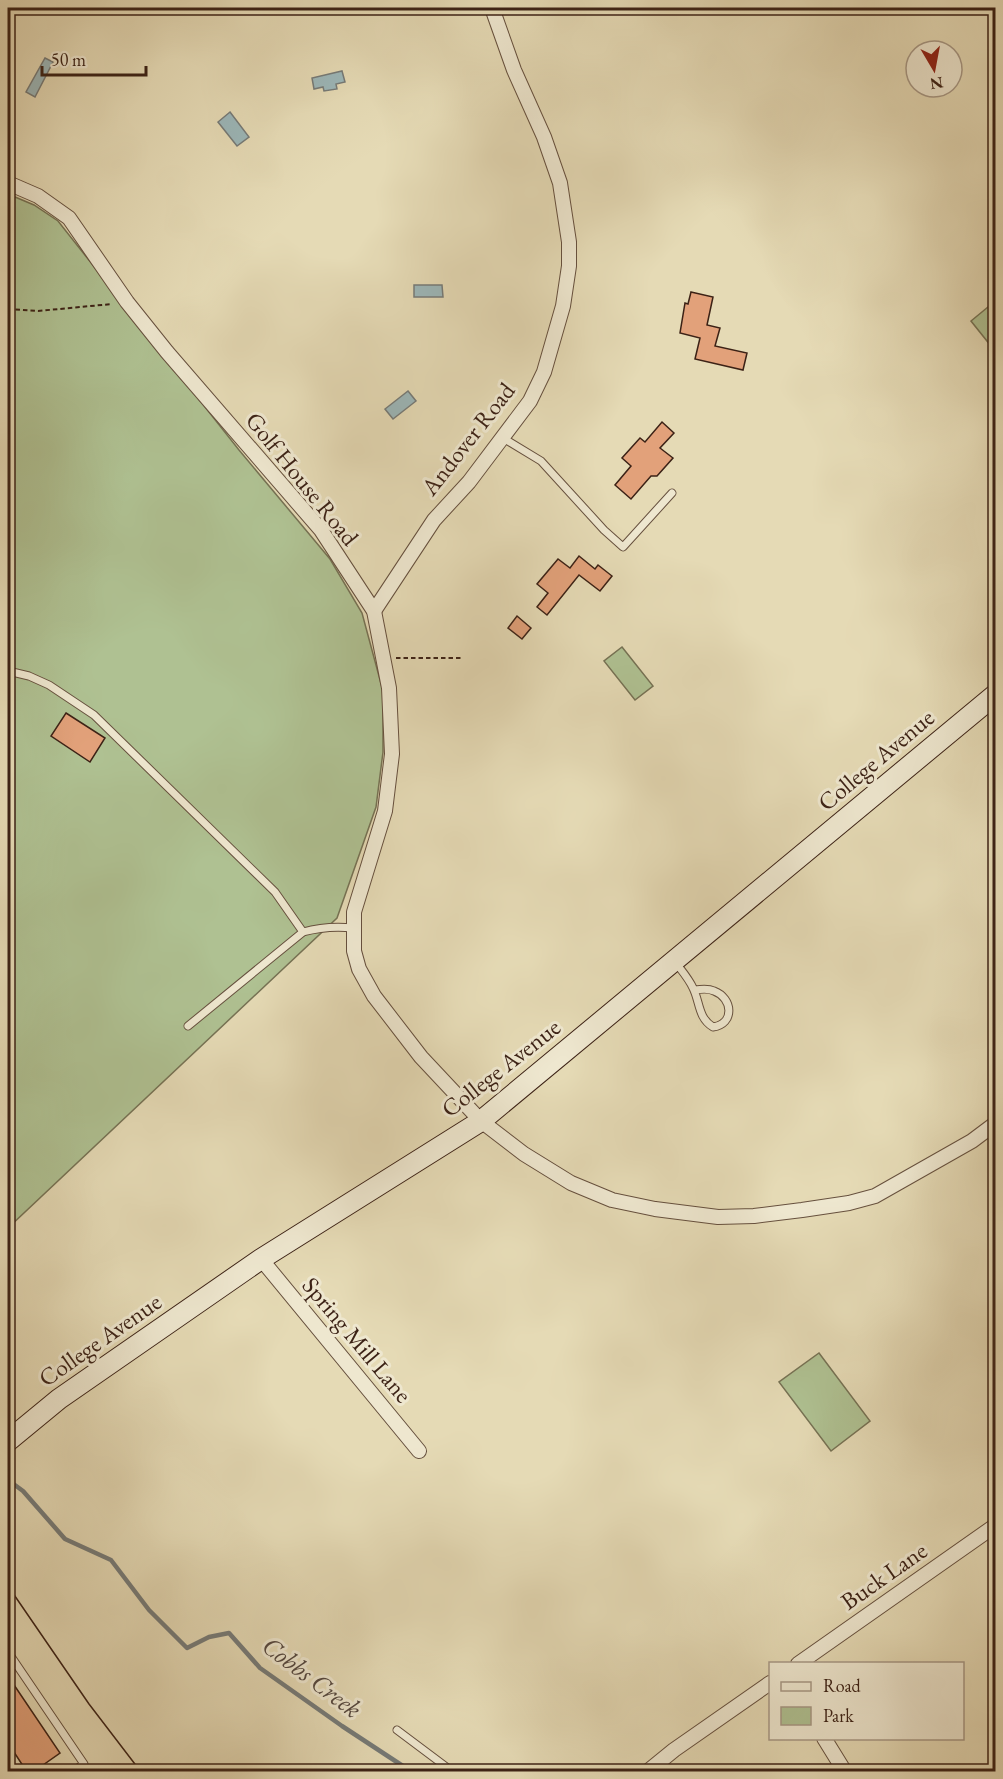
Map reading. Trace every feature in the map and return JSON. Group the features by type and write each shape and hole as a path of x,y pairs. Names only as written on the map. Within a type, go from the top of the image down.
{"main road":[{"name":"College Avenue","path":"8,1441 59,1399 261,1259 481,1121 996,694"}],"street":[{"name":"Andover Road","path":"374,611 434,520 469,482 530,401 551,349 566,286 569,242 564,204 554,162 514,70 492,8"},
{"name":"Golf House Road","path":"8,183 38,195 69,218 125,299 167,352 321,530 374,611 384,658 392,721 391,780 385,812 354,912 354,951 359,969 375,996 421,1057 481,1121 552,1172 571,1183 612,1200 655,1209 718,1217 754,1216 802,1210 875,1197 972,1141 996,1123"},
{"name":"Spring Mill Lane","path":"261,1259 419,1450"},
{"name":"Buck Lane","path":"801,1662 996,1525"},
{"path":"647,1772 674,1750 769,1684"},
{"path":"825,1740 845,1772"}],"lane":[{"path":"503,438 541,460 604,530 623,547 672,493"},
{"path":"8,671 29,676 49,685 94,715 275,892 303,932"},
{"path":"188,1026 303,932 336,926 353,928"},
{"path":"674,960 695,990 706,1023 713,1027 721,1026 728,1018 729,1012 729,1005 723,996 713,990 695,990"},
{"path":"9,1657 84,1764 72,1772"},
{"path":"397,1730 453,1772"}],"path":[{"path":"8,309 38,311 119,303 125,299"},
{"path":"384,658 461,658"}],"green space":[{"path":"8,194 34,205 58,221 239,450 330,559 362,613 383,691 383,752 376,807 337,918 8,1228"},
{"path":"988,307 995,315 995,351 971,321"},
{"path":"622,647 653,686 635,700 604,661"},
{"path":"819,1353 870,1421 831,1451 779,1382"}],"water":[{"path":"45,58 53,62 35,97 26,92"},
{"path":"342,71 345,82 336,84 337,89 324,91 323,87 314,89 312,78"},
{"path":"230,112 249,137 237,146 218,122"},
{"path":"414,285 442,285 443,297 414,297"},
{"path":"408,391 416,401 393,419 385,409"}],"building":[{"path":"691,292 713,297 707,325 720,328 715,346 747,353 743,370 695,359 700,338 680,333 685,303 688,304"},
{"path":"662,422 674,433 660,448 673,458 657,476 651,476 631,499 615,485 631,466 622,458 640,438 645,442"},
{"path":"579,556 595,569 598,565 612,576 600,591 579,575 547,615 537,607 548,593 537,584 558,559 570,568"},
{"path":"517,616 531,628 522,639 508,628"},
{"path":"66,713 105,738 90,762 51,736"},
{"path":"8,1676 60,1753 33,1772 27,1772 8,1743"}],"waterway":[{"name":"Cobbs Creek","path":"8,1480 23,1491 65,1539 111,1560 149,1610 187,1648 209,1637 229,1633 260,1668 412,1772"}],"tram line":[{"path":"8,1586 89,1704 141,1772"}]}
